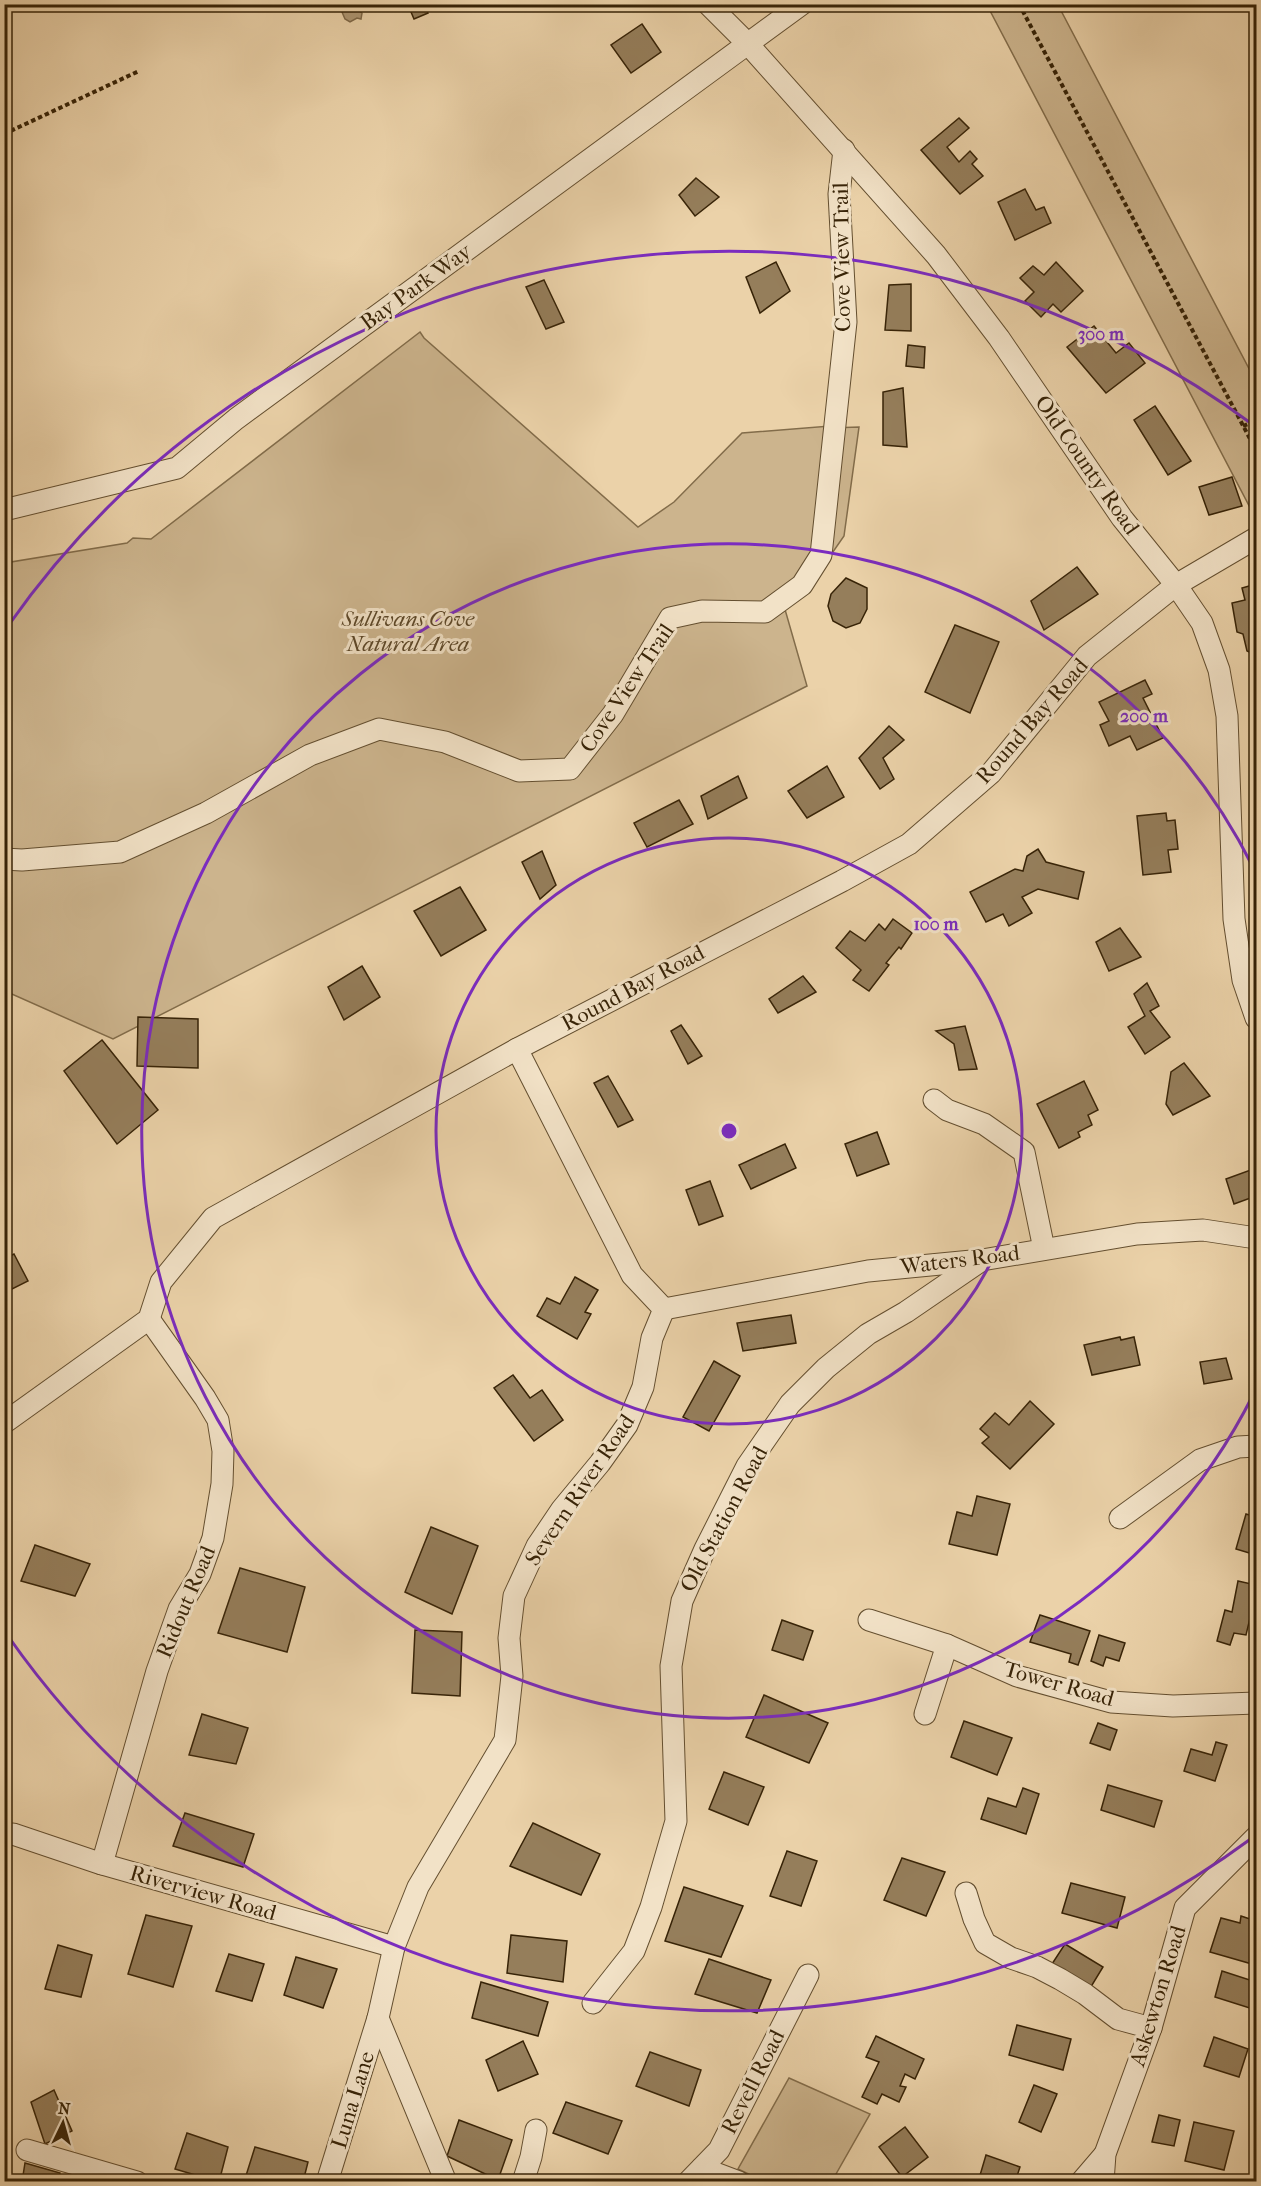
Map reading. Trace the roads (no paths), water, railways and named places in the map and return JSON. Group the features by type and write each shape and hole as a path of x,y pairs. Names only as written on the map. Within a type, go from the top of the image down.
{"street":[{"name":"Old County Road","path":"708,4 748,44 936,255 999,338 1122,518 1176,585 1202,623 1219,670 1227,716 1234,919 1243,980 1257,1018"},
{"name":"Bay Park Way","path":"4,510 177,468 236,419 802,4"},
{"name":"Cove View Trail","path":"4,859 22,860 120,852 206,813 310,755 379,729 445,742 519,771 570,769 612,714 670,618 702,611 765,612 802,585 821,555 846,322 839,194 844,150"},
{"name":"Round Bay Road","path":"149,1319 161,1282 213,1218 517,1049 909,844 991,773 1087,656 1176,585 1257,538"},
{"path":"517,1049 632,1275 664,1309"},
{"path":"934,1100 947,1110 984,1124 1024,1152 1044,1249"},
{"name":"Waters Road","path":"664,1309 868,1271 982,1260 1148,1233 1203,1230 1257,1238"},
{"name":"Old Station Road","path":"593,2004 634,1951 651,1907 676,1821 671,1666 682,1601 705,1549 747,1466 790,1404 826,1368 868,1334 906,1312 982,1260"},
{"name":"Severn River Road","path":"378,2018 394,1947 418,1887 505,1740 512,1676 510,1638 514,1596 537,1546 562,1509 600,1463 627,1425 643,1388 652,1338 664,1309"},
{"path":"4,1423 149,1319"},
{"name":"Ridout Road","path":"102,1864 157,1671 179,1609 200,1574 213,1539 222,1484 223,1451 218,1420 149,1319"},
{"path":"1120,1518 1200,1460 1238,1447 1257,1446"},
{"name":"Tower Road","path":"869,1620 947,1645 1017,1676 1111,1702 1173,1706 1257,1703"},
{"path":"925,1714 947,1645"},
{"name":"Riverview Road","path":"13,1834 102,1864 394,1947"},
{"name":"Askewton Road","path":"1103,2181 1105,2154 1151,2028 1185,1908 1257,1837"},
{"path":"966,1893 985,1943 1011,1958 1060,1979 1085,1994 1118,2019 1151,2028"},
{"name":"Revell Road","path":"695,2175 719,2150 808,1975"},
{"path":"378,2018 446,2181"},
{"name":"Luna Lane","path":"327,2181 378,2018"},
{"path":"523,2181 537,2130"},
{"path":"27,2150 137,2181"},
{"path":"1081,2181 1105,2154"},
{"path":"695,2175 739,2181"}],"park label":[{"name":"Sullivans Cove Natural Area","path":"408,632"}]}
